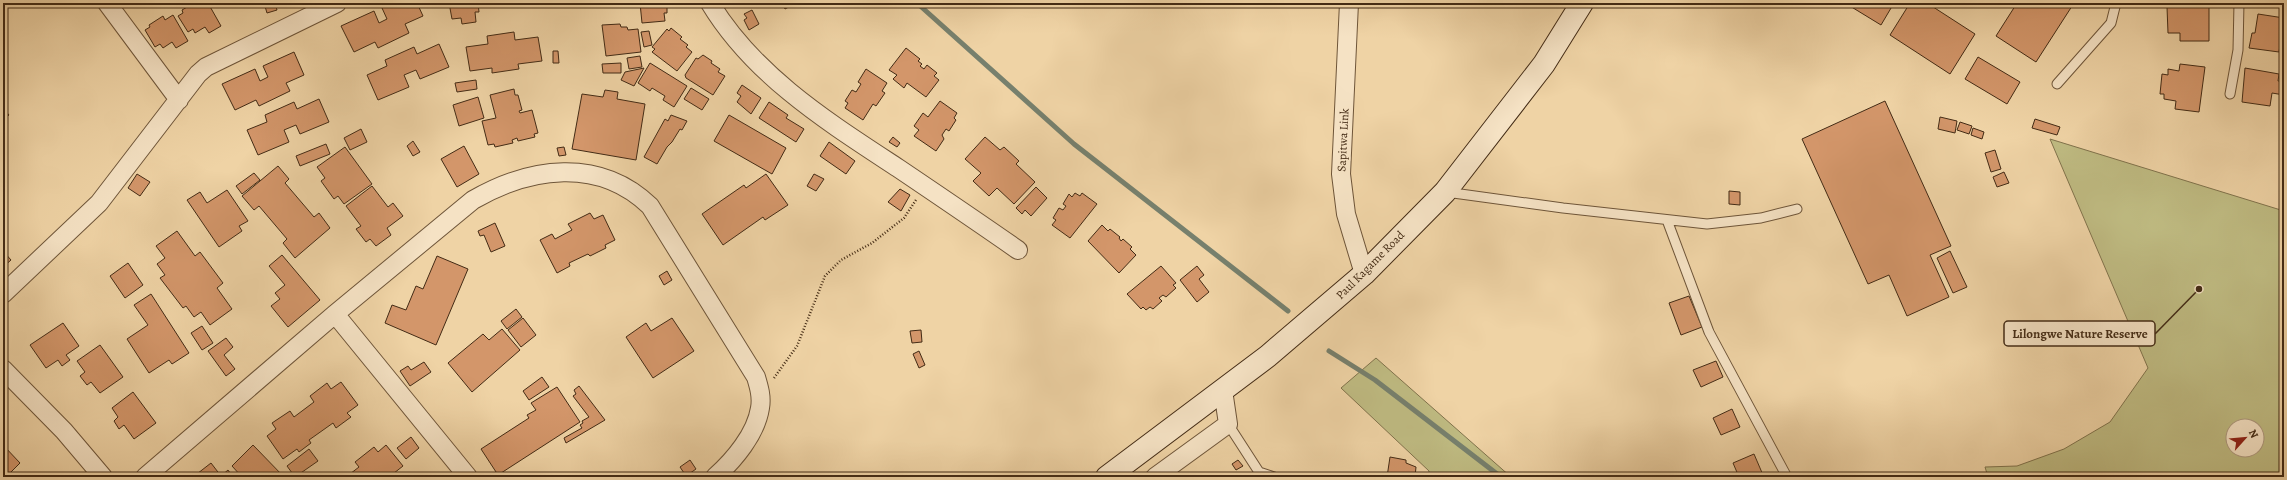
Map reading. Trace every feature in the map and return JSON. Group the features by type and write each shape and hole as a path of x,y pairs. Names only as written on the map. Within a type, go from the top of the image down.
{"street":[{"path":"108,3 179,100"},
{"path":"3,294 99,203 206,67 337,3"},
{"path":"710,3 736,40 768,74 821,117 1018,250"},
{"name":"Sapitwa Link","path":"1349,3 1342,180 1346,214 1364,274"},
{"name":"Paul Kagame Road","path":"1107,477 1224,390 1308,323 1364,274 1445,192 1544,64 1582,3"},
{"path":"145,477 335,314 473,200 491,190 536,176 564,172 599,175 623,184 650,206 756,377 760,393 760,407 751,432 723,469 714,477"},
{"path":"335,314 468,477"},
{"path":"3,369 64,431 103,477"},
{"path":"1155,477 1228,424 1224,390"}],"lane":[{"path":"2057,84 2111,23 2116,3"},
{"path":"2230,94 2238,50 2239,3"},
{"path":"1445,192 1563,208 1707,224 1761,218 1797,209"},
{"path":"1667,220 1709,332 1787,477"},
{"path":"1228,424 1256,475 1274,477"}],"path":[{"path":"760,393 781,371 797,346 825,276 841,260 872,243 904,218 926,187"}],"shaded area":[{"path":"2050,139 2284,211 2284,477 1988,477 1985,467 2017,466 2064,449 2110,422 2148,368"},
{"path":"1376,358 1511,477 1429,477 1429,471 1341,388"}],"building":[{"path":"194,3 208,3 221,26 209,33 205,27 195,33 193,29 188,32 178,16 183,13 182,10"},
{"path":"264,3 275,3 277,10 267,13"},
{"path":"393,3 417,3 423,16 405,24 409,33 378,48 375,42 354,52 341,26 374,11 379,23 387,19 382,8"},
{"path":"449,3 478,3 479,12 475,12 476,22 462,24 461,18 452,19"},
{"path":"640,3 667,3 667,13 664,13 665,21 642,23"},
{"path":"782,3 796,3 785,9"},
{"path":"1845,3 1894,3 1881,25"},
{"path":"1910,3 1927,3 1975,34 1950,74 1890,35"},
{"path":"2017,3 2074,3 2036,62 1996,36"},
{"path":"2180,3 2209,3 2209,41 2180,41 2180,33 2168,33 2167,7 2180,7"},
{"path":"752,10 759,24 749,30 744,20 747,18 744,14"},
{"path":"2258,14 2284,18 2279,52 2249,48 2252,33 2255,33"},
{"path":"173,15 188,41 176,48 172,42 163,48 160,44 155,47 145,30 150,27 149,25 163,16 165,20"},
{"path":"620,24 621,27 627,27 628,30 638,29 641,52 606,56 602,25"},
{"path":"671,28 682,37 680,39 688,45 686,47 692,52 677,71 652,52 655,49 652,47 667,29 669,31"},
{"path":"649,31 652,45 644,47 641,32"},
{"path":"514,32 515,40 538,37 542,61 518,64 519,69 492,73 492,68 470,71 466,47 488,44 487,36"},
{"path":"439,44 449,67 420,79 416,70 404,75 409,87 378,100 367,75 387,66 385,60 414,47 417,54"},
{"path":"906,48 920,59 918,61 922,64 920,66 924,69 927,65 937,73 934,76 939,80 926,97 907,83 904,88 893,79 897,75 889,70"},
{"path":"553,51 558,51 559,63 553,63"},
{"path":"294,52 304,75 286,83 290,91 259,106 256,100 235,110 222,84 255,69 260,81 268,77 263,66"},
{"path":"703,55 720,69 718,72 725,76 713,95 686,78 685,75 696,58 698,59"},
{"path":"640,56 642,67 629,69 627,58"},
{"path":"1978,57 2020,82 2007,104 1965,79"},
{"path":"621,63 621,73 603,73 602,64"},
{"path":"650,63 687,86 674,107 663,100 665,96 652,88 650,91 638,83"},
{"path":"2180,64 2205,67 2199,112 2175,109 2176,101 2164,99 2164,94 2160,94 2162,74 2168,75 2168,69 2179,71"},
{"path":"644,68 634,86 621,80 625,72"},
{"path":"2245,68 2279,74 2278,81 2284,81 2284,95 2272,93 2270,106 2242,102"},
{"path":"866,69 887,83 882,91 885,93 876,106 873,104 863,120 845,108 848,103 845,101 852,90 856,92 861,84 858,82"},
{"path":"476,80 477,89 457,92 455,83"},
{"path":"742,85 761,98 751,114 737,102 741,96 737,93"},
{"path":"691,88 709,99 702,110 684,99"},
{"path":"514,89 515,95 518,95 522,110 519,111 520,113 532,110 538,133 534,134 535,137 518,141 517,138 512,140 513,143 495,147 494,144 488,145 482,121 496,118 490,95"},
{"path":"605,90 618,92 617,99 645,104 636,160 572,149 582,94 603,97"},
{"path":"478,97 484,118 459,126 453,105"},
{"path":"319,99 329,122 300,134 296,125 284,130 289,142 258,155 247,130 267,122 265,115 294,102 297,109"},
{"path":"940,101 957,113 954,118 956,120 949,131 946,129 942,135 944,139 936,151 914,136 919,130 914,126 923,113 928,117"},
{"path":"1885,101 1951,246 1930,255 1949,297 1907,316 1889,275 1868,284 1802,139"},
{"path":"769,102 788,115 786,118 804,129 796,142 759,118"},
{"path":"3,108 9,115 3,120"},
{"path":"671,115 687,121 682,130 680,129 667,147 657,164 644,157 665,119 668,121"},
{"path":"729,115 786,148 772,174 714,141"},
{"path":"1940,117 1957,121 1955,133 1938,129"},
{"path":"2035,119 2060,127 2057,135 2032,128"},
{"path":"1960,122 1972,126 1969,134 1957,130"},
{"path":"1973,128 1984,132 1982,139 1971,135"},
{"path":"361,129 367,142 350,150 344,138"},
{"path":"893,137 900,143 897,147 889,142"},
{"path":"985,137 1000,150 1004,147 1019,161 1016,164 1035,182 1014,204 997,188 989,196 973,181 981,173 965,159"},
{"path":"413,141 420,152 413,156 407,146"},
{"path":"829,142 855,161 846,174 820,156"},
{"path":"326,144 330,154 300,166 296,156"},
{"path":"464,146 479,174 457,187 441,159"},
{"path":"345,147 372,184 344,204 338,196 334,199 321,181 325,178 317,167"},
{"path":"564,147 566,155 559,156 557,148"},
{"path":"1995,150 2001,169 1991,172 1985,153"},
{"path":"278,166 289,179 285,183 314,217 319,213 330,228 295,258 283,243 287,239 259,206 254,210 242,196"},
{"path":"2004,172 2009,183 1997,187 1993,177"},
{"path":"254,173 260,180 242,194 236,186"},
{"path":"137,174 150,182 140,196 128,188"},
{"path":"766,174 788,205 765,220 763,217 723,245 702,214 744,185 746,188"},
{"path":"814,174 824,179 816,191 807,186"},
{"path":"372,186 388,207 393,203 403,216 387,228 391,235 376,246 370,239 366,242 356,229 361,226 346,206"},
{"path":"1036,187 1047,198 1031,216 1025,210 1022,214 1016,208"},
{"path":"900,189 910,195 901,211 888,202"},
{"path":"227,190 248,221 239,226 242,231 219,247 187,200 200,192 207,203"},
{"path":"1729,191 1740,192 1740,205 1729,204"},
{"path":"1075,193 1080,196 1082,193 1097,204 1070,238 1052,225 1056,220 1053,218 1059,208 1063,210 1066,206 1063,204 1069,194 1072,197"},
{"path":"590,213 594,219 603,215 615,240 605,245 606,248 590,256 588,254 569,263 570,266 557,273 540,240 552,234 555,239 572,230 568,224"},
{"path":"495,223 505,246 491,252 484,235 480,236 478,231"},
{"path":"1102,225 1108,231 1110,229 1120,237 1119,238 1121,241 1123,239 1132,247 1130,249 1136,255 1119,273 1088,241"},
{"path":"177,231 195,256 200,252 223,283 217,288 232,309 210,325 201,312 194,317 186,306 183,308 160,278 165,275 157,264 165,258 156,246"},
{"path":"3,251 11,260 3,267"},
{"path":"1950,251 1967,287 1953,293 1937,258"},
{"path":"282,255 320,300 288,327 271,306 280,299 275,293 285,285 269,266"},
{"path":"437,256 468,269 436,345 385,323 392,305 406,310 416,286 423,289"},
{"path":"128,263 143,285 125,298 110,276"},
{"path":"1161,266 1176,283 1173,285 1176,288 1166,297 1163,295 1159,298 1162,301 1153,309 1150,307 1146,310 1143,307 1141,309 1127,294"},
{"path":"1197,266 1204,275 1199,279 1209,292 1197,302 1180,280"},
{"path":"667,271 672,280 664,285 659,276"},
{"path":"151,294 189,353 172,364 169,360 149,373 127,339 148,325 134,305"},
{"path":"1689,296 1702,327 1681,335 1669,303"},
{"path":"516,309 522,317 507,329 501,321"},
{"path":"523,318 536,335 521,347 508,330"},
{"path":"672,318 694,351 653,378 626,337 646,323 651,331"},
{"path":"63,323 79,346 66,355 70,360 62,366 58,360 46,368 30,345"},
{"path":"202,326 213,343 202,350 191,333"},
{"path":"502,329 520,350 472,392 448,363 483,334 489,340"},
{"path":"921,330 922,342 912,343 910,331"},
{"path":"226,338 233,347 224,355 235,369 226,376 208,351"},
{"path":"100,345 123,377 100,393 91,382 87,385 80,376 85,372 77,361"},
{"path":"919,351 925,365 919,368 913,354"},
{"path":"1716,361 1723,377 1701,387 1693,370"},
{"path":"424,362 431,372 410,386 400,371 408,366 411,370"},
{"path":"542,377 549,387 529,400 523,391"},
{"path":"341,382 358,405 347,413 351,417 336,428 333,423 309,440 311,443 299,452 297,449 283,459 267,436 276,429 272,423 290,411 294,417 314,402 310,396 327,383 331,389"},
{"path":"579,386 605,420 566,443 564,438 582,428 580,425 583,423 582,421 589,417 573,396 576,394 574,390"},
{"path":"557,387 580,422 498,475 481,449 529,418 527,415 536,410 531,403"},
{"path":"133,392 156,423 134,439 124,425 119,429 114,421 118,417 112,408"},
{"path":"1732,409 1740,427 1721,435 1713,418"},
{"path":"411,437 419,448 406,459 397,448"},
{"path":"3,445 20,463 6,477 3,477"},
{"path":"253,445 284,477 242,477 232,466"},
{"path":"386,445 403,466 389,477 346,477 359,467 355,462 374,447 378,452"},
{"path":"309,449 318,461 295,477 287,466"},
{"path":"1754,454 1763,475 1757,477 1739,477 1733,463"},
{"path":"1390,457 1406,460 1406,463 1416,467 1415,477 1387,477"},
{"path":"690,460 696,469 686,476 680,467"},
{"path":"1238,460 1243,466 1236,470 1232,464"},
{"path":"211,463 221,476 228,470 233,477 193,477"}],"waterway":[{"path":"917,3 1074,144 1288,311"},
{"path":"1329,351 1375,380 1501,477"}],"place":[{"name":"Lilongwe Nature Reserve","path":"2199,289"}]}
